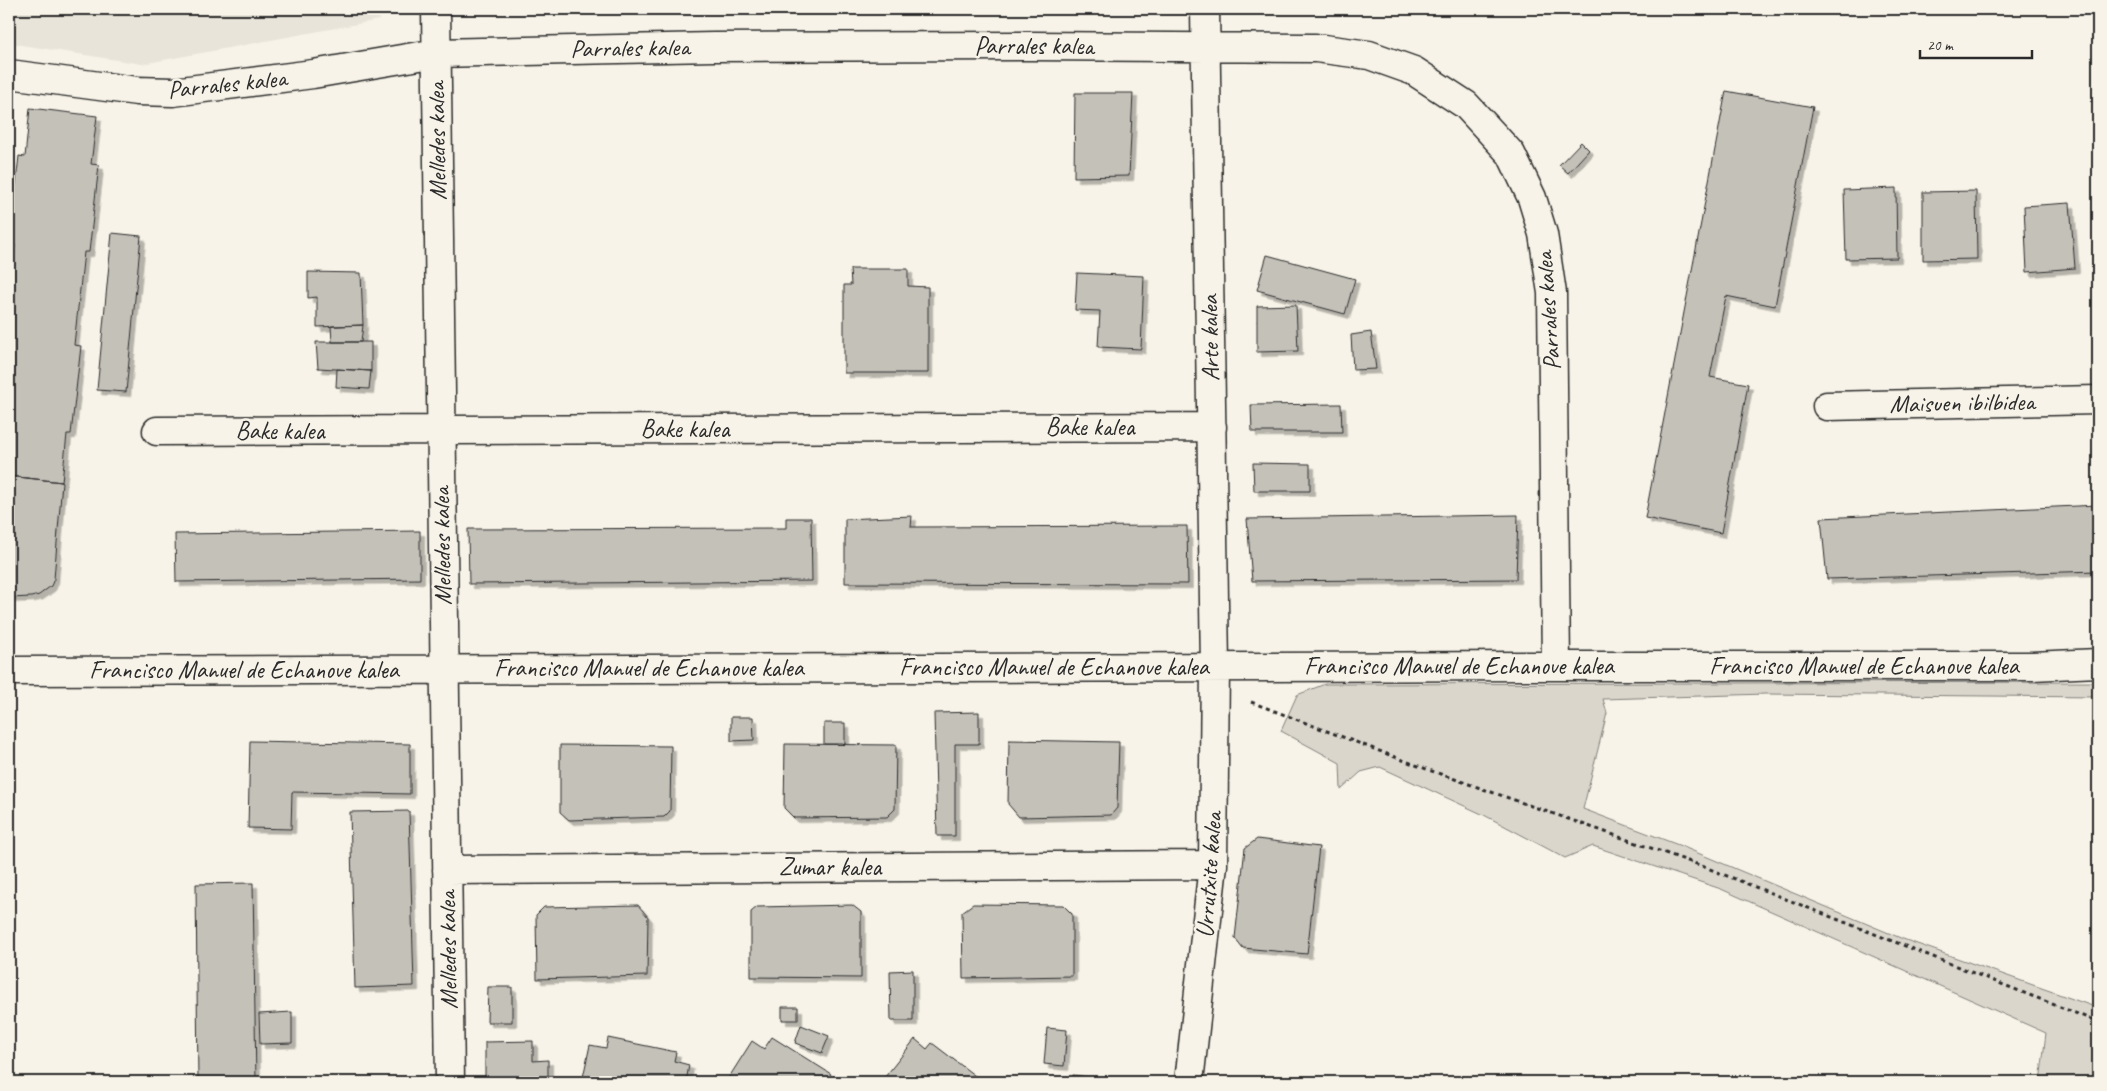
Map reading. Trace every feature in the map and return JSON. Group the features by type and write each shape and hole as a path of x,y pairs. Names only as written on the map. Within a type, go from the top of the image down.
{"street":[{"name":"Melledes kalea","path":"436,9 450,1082"},
{"name":"Arte kalea","path":"1205,9 1215,677"},
{"name":"Parrales kalea","path":"9,74 137,90 173,92 314,74 437,53 713,46 1316,48 1369,55 1414,71 1466,105 1511,154 1532,198 1543,234 1552,293 1556,666"},
{"name":"Maisuen ibilbidea","path":"1827,406 2098,400"},
{"name":"Bake kalea","path":"158,431 1212,426"},
{"name":"Francisco Manuel de Echanove kalea","path":"9,671 444,668 1215,677 1556,666 2032,666 2098,663"},
{"name":"Urrutxite kalea","path":"1189,1082 1213,865 1215,677"},
{"name":"Zumar kalea","path":"447,870 1213,865"}],"path":[{"path":"1215,677 1429,770 1702,866 2098,1022"}],"shaded area":[{"path":"9,9 379,9 379,20 142,64 9,43"},
{"path":"2098,682 2098,697 1766,694 1603,699 1607,713 1583,809 1681,846 1903,939 2098,1008 2098,1082 2040,1082 2046,1033 1721,889 1593,846 1565,858 1484,815 1380,767 1361,772 1341,790 1340,763 1281,731 1297,695 1325,684"}],"building":[{"path":"1726,91 1813,107 1775,306 1726,296 1710,377 1748,384 1721,533 1645,518"},
{"path":"1075,93 1133,93 1129,176 1074,177"},
{"path":"30,108 97,116 91,164 99,165 89,252 84,252 74,345 81,346 71,434 67,434 62,482 9,476 9,307 15,245 9,243 19,156 25,157"},
{"path":"1581,142 1589,150 1568,173 1559,165"},
{"path":"1896,188 1897,258 1846,259 1844,190"},
{"path":"1976,191 1977,259 1923,260 1923,192"},
{"path":"2070,203 2075,268 2027,272 2024,206"},
{"path":"112,233 141,236 126,392 97,390"},
{"path":"1267,255 1355,279 1345,314 1257,290"},
{"path":"850,269 908,269 908,286 928,287 928,373 844,373 844,285 851,285"},
{"path":"308,272 361,273 363,325 317,327 317,297 308,298"},
{"path":"1077,273 1144,276 1141,349 1098,347 1100,311 1075,310"},
{"path":"1296,305 1298,351 1257,352 1257,306"},
{"path":"363,325 361,342 332,342 331,326"},
{"path":"1371,332 1376,369 1353,370 1351,335"},
{"path":"316,342 371,342 371,371 318,368"},
{"path":"337,369 371,371 369,389 336,387"},
{"path":"1341,404 1342,432 1252,432 1251,405"},
{"path":"1253,463 1310,464 1310,491 1254,491"},
{"path":"9,476 62,482 54,579 51,586 39,595 31,597 9,598"},
{"path":"2098,505 2098,571 1827,579 1821,518"},
{"path":"1518,515 1516,579 1252,581 1247,519"},
{"path":"912,516 911,527 1187,526 1188,584 845,583 845,519"},
{"path":"786,518 811,518 812,581 469,584 468,529 786,528"},
{"path":"420,531 420,579 176,582 175,534"},
{"path":"979,712 979,744 955,744 955,836 937,836 934,713"},
{"path":"731,717 753,717 754,740 731,741"},
{"path":"824,723 845,723 845,744 824,744"},
{"path":"1009,740 1119,742 1117,808 1111,815 1019,817 1008,804"},
{"path":"250,741 410,744 410,794 292,792 291,829 248,828"},
{"path":"785,744 896,745 895,809 887,817 794,818 784,808"},
{"path":"560,745 671,746 670,811 664,817 569,820 560,812"},
{"path":"409,811 414,986 355,988 350,812"},
{"path":"1257,839 1319,847 1307,954 1243,948 1235,938 1245,848"},
{"path":"253,883 256,1082 198,1082 196,884"},
{"path":"973,904 1063,905 1072,914 1072,976 963,978 962,912"},
{"path":"638,905 648,917 647,976 537,979 536,915 544,907"},
{"path":"852,905 861,912 861,978 751,977 751,912 757,907"},
{"path":"913,970 913,1021 891,1021 890,971"},
{"path":"488,987 512,987 512,1022 487,1022"},
{"path":"782,1007 798,1007 798,1020 782,1020"},
{"path":"292,1012 292,1043 260,1044 259,1014"},
{"path":"801,1025 829,1036 822,1053 795,1043"},
{"path":"1047,1028 1067,1030 1064,1066 1044,1064"},
{"path":"772,1037 831,1074 826,1081 828,1082 726,1082 752,1041 764,1049"},
{"path":"608,1038 676,1052 674,1061 689,1065 686,1082 582,1082 590,1045 606,1048"},
{"path":"915,1039 927,1049 932,1043 983,1082 881,1082"},
{"path":"533,1041 533,1061 548,1060 548,1082 485,1082 485,1042"},
{"path":"1073,1075 1130,1082 1072,1082"}]}
